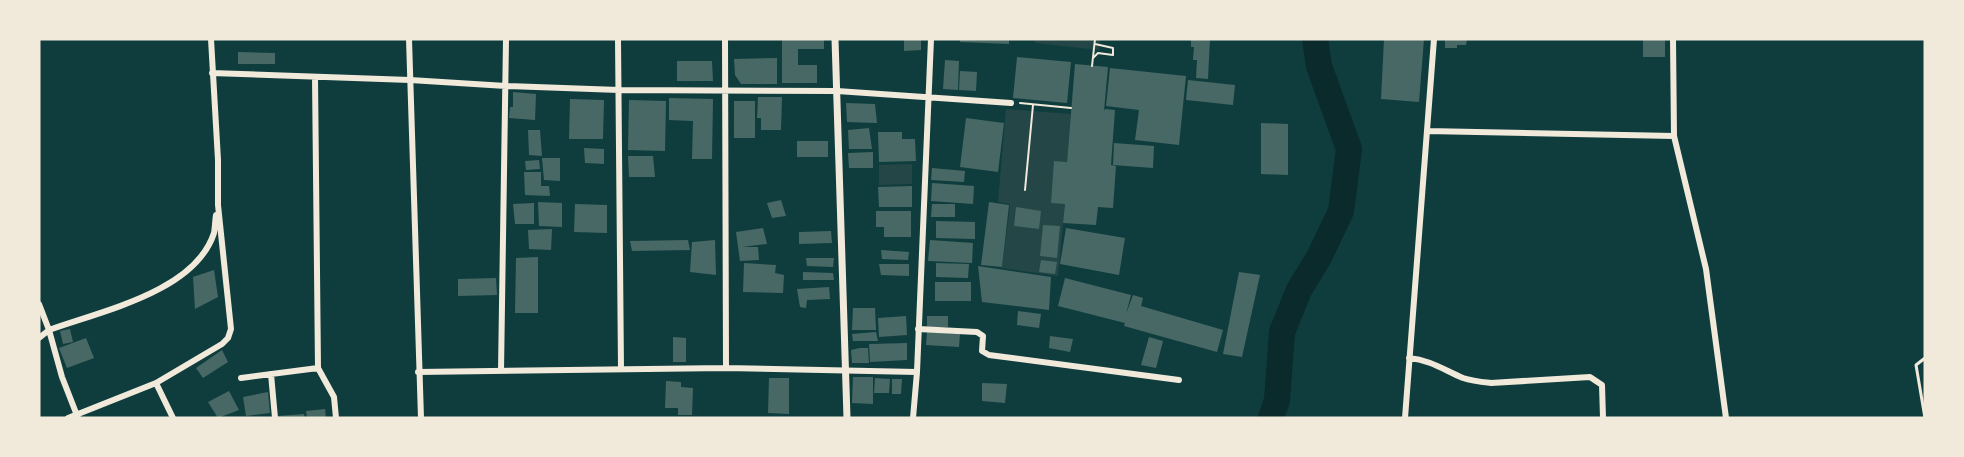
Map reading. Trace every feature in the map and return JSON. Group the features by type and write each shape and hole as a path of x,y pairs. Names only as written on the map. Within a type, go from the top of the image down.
{"street":[{"path":"68,418 156,383 222,344 228,338 231,329 218,205 218,160 211,39"},
{"path":"409,39 421,418"},
{"path":"501,371 506,39"},
{"path":"618,39 621,369"},
{"path":"725,39 726,368"},
{"path":"835,39 847,418"},
{"path":"913,418 917,372 931,39"},
{"path":"1405,418 1434,39"},
{"path":"1673,39 1674,136 1706,269 1725,418"},
{"path":"212,73 619,90 837,91 1011,102"},
{"path":"315,76 318,368 334,397 336,418"},
{"path":"1427,131 1674,136"},
{"path":"39,338 49,330 139,299 180,278 197,262 213,234 218,205"},
{"path":"39,304 77,416"},
{"path":"918,329 977,332 983,336 982,351 989,355 1179,380"},
{"path":"1409,358 1435,363 1478,382 1590,377 1602,385 1604,418"},
{"path":"241,378 318,368"},
{"path":"418,372 726,368 917,372"},
{"path":"271,374 275,418"},
{"path":"156,383 173,418"}],"lane":[{"path":"1925,358 1916,365 1925,418"}],"path":[{"path":"1092,66 1095,39"},
{"path":"1093,58 1098,53 1113,55 1113,48 1095,44"},
{"path":"1011,102 1071,108"},
{"path":"1025,190 1033,105"}],"shaded area":[{"path":"1035,39 1100,39 1099,50 1035,43"},
{"path":"1006,109 1071,114 1067,162 1055,161 1065,204 1058,276 1002,268 1010,204 998,202"},
{"path":"912,164 912,184 879,185 879,165"}],"building":[{"path":"782,39 824,39 824,49 798,49 798,65 817,65 817,83 782,83"},
{"path":"904,39 921,39 921,50 904,51"},
{"path":"960,39 1009,39 1009,44 960,42"},
{"path":"1191,39 1210,39 1208,79 1196,78 1197,60 1193,60 1194,47 1191,47"},
{"path":"1384,39 1424,39 1419,102 1381,99"},
{"path":"1445,39 1467,39 1466,45 1445,48"},
{"path":"1643,39 1665,39 1665,57 1643,57"},
{"path":"238,52 275,53 275,64 238,64"},
{"path":"1017,57 1071,62 1067,103 1013,98"},
{"path":"777,58 777,84 741,84 735,75 734,59"},
{"path":"945,60 959,61 958,90 943,89"},
{"path":"677,61 712,61 713,81 677,81"},
{"path":"1075,64 1108,67 1104,111 1105,109 1115,110 1111,165 1116,166 1113,208 1098,207 1096,225 1063,223 1065,204 1051,203 1054,161 1067,162"},
{"path":"1110,68 1186,76 1179,145 1135,140 1139,110 1106,106"},
{"path":"960,71 977,72 976,91 959,90"},
{"path":"1188,80 1235,85 1233,105 1186,100"},
{"path":"513,92 536,94 535,120 509,118 510,107 513,107"},
{"path":"758,97 782,97 781,130 761,130 761,118 757,118"},
{"path":"669,98 713,99 712,159 692,159 693,121 669,120"},
{"path":"570,99 604,100 603,139 569,139"},
{"path":"629,100 666,101 665,151 628,150"},
{"path":"734,101 755,101 755,138 734,138"},
{"path":"846,103 875,104 877,123 847,122"},
{"path":"966,118 1004,123 998,172 960,167"},
{"path":"1261,123 1288,124 1288,175 1261,174"},
{"path":"869,128 872,149 849,149 848,130"},
{"path":"528,130 540,130 542,156 529,155"},
{"path":"878,132 902,132 902,139 915,139 916,161 879,162"},
{"path":"797,141 828,141 828,157 797,157"},
{"path":"1114,143 1154,146 1153,168 1113,165"},
{"path":"584,148 604,149 604,164 585,163"},
{"path":"873,152 873,168 849,168 848,153"},
{"path":"628,156 653,156 655,177 629,177"},
{"path":"542,158 560,158 560,181 544,180"},
{"path":"539,160 540,169 526,170 525,161"},
{"path":"932,168 965,171 964,182 931,180"},
{"path":"524,172 541,172 541,186 549,186 550,196 525,195"},
{"path":"932,183 974,186 973,204 931,201"},
{"path":"912,186 912,207 879,207 878,187"},
{"path":"781,200 786,216 772,218 767,203"},
{"path":"538,202 562,203 562,227 539,226"},
{"path":"989,202 1009,205 1002,267 981,265"},
{"path":"534,203 534,224 515,224 513,204"},
{"path":"575,204 607,205 607,233 574,232"},
{"path":"932,204 955,204 955,217 931,217"},
{"path":"1016,207 1041,211 1039,229 1014,226"},
{"path":"876,211 911,211 911,237 884,237 884,227 876,227"},
{"path":"936,221 975,222 975,239 936,238"},
{"path":"1043,225 1060,226 1057,258 1040,256"},
{"path":"763,228 767,244 742,247 758,247 759,260 740,261 736,232"},
{"path":"1066,228 1125,238 1119,275 1060,264"},
{"path":"552,229 551,250 529,249 528,230"},
{"path":"831,231 832,243 799,244 799,232"},
{"path":"688,240 690,250 632,251 630,241"},
{"path":"715,240 716,275 690,272 692,242"},
{"path":"930,240 973,243 972,263 928,261"},
{"path":"881,250 909,252 908,260 882,259"},
{"path":"538,257 538,313 515,313 516,258"},
{"path":"806,258 834,258 833,267 807,266"},
{"path":"1041,260 1057,262 1055,274 1039,272"},
{"path":"744,263 776,265 775,273 784,275 783,293 743,292"},
{"path":"936,263 969,264 968,278 936,277"},
{"path":"879,264 909,264 909,276 881,275"},
{"path":"978,266 1051,277 1049,310 982,302"},
{"path":"214,270 218,297 195,309 193,277"},
{"path":"803,272 833,273 834,280 803,280"},
{"path":"1239,272 1260,275 1242,357 1223,354"},
{"path":"496,278 497,295 458,296 458,279"},
{"path":"1065,278 1131,295 1126,314 1133,295 1143,298 1141,306 1223,330 1217,352 1124,326 1125,323 1058,306"},
{"path":"935,282 971,282 971,301 935,301"},
{"path":"829,287 830,299 807,300 806,308 800,307 797,289"},
{"path":"853,308 875,308 876,330 852,330"},
{"path":"1018,311 1041,314 1039,328 1017,325"},
{"path":"906,316 907,335 879,337 878,318"},
{"path":"927,316 948,316 948,327 927,327"},
{"path":"70,329 73,342 63,344 60,331"},
{"path":"876,332 878,341 853,341 852,334"},
{"path":"927,332 960,334 959,347 926,345"},
{"path":"1050,336 1073,339 1070,352 1049,348"},
{"path":"673,337 686,338 686,362 673,362"},
{"path":"1149,337 1163,341 1156,368 1141,365"},
{"path":"86,338 94,358 67,368 59,348"},
{"path":"907,343 907,360 870,362 869,344"},
{"path":"868,348 869,363 852,363 851,350"},
{"path":"222,350 228,362 203,378 196,368"},
{"path":"853,377 873,377 873,404 852,403"},
{"path":"769,378 789,378 789,414 768,413"},
{"path":"875,378 890,379 889,393 874,393"},
{"path":"892,379 902,379 901,394 892,394"},
{"path":"666,381 681,382 681,387 693,388 692,415 678,415 678,408 665,408"},
{"path":"982,383 1007,384 1005,403 982,401"},
{"path":"229,391 239,410 218,418 208,402"},
{"path":"268,392 270,413 246,416 243,397"},
{"path":"325,409 326,418 307,418 306,411"},
{"path":"304,414 305,418 277,418 277,416"}],"waterway":[{"path":"1271,418 1277,400 1282,332 1299,290 1319,257 1341,211 1349,149 1319,66 1315,39"}]}
